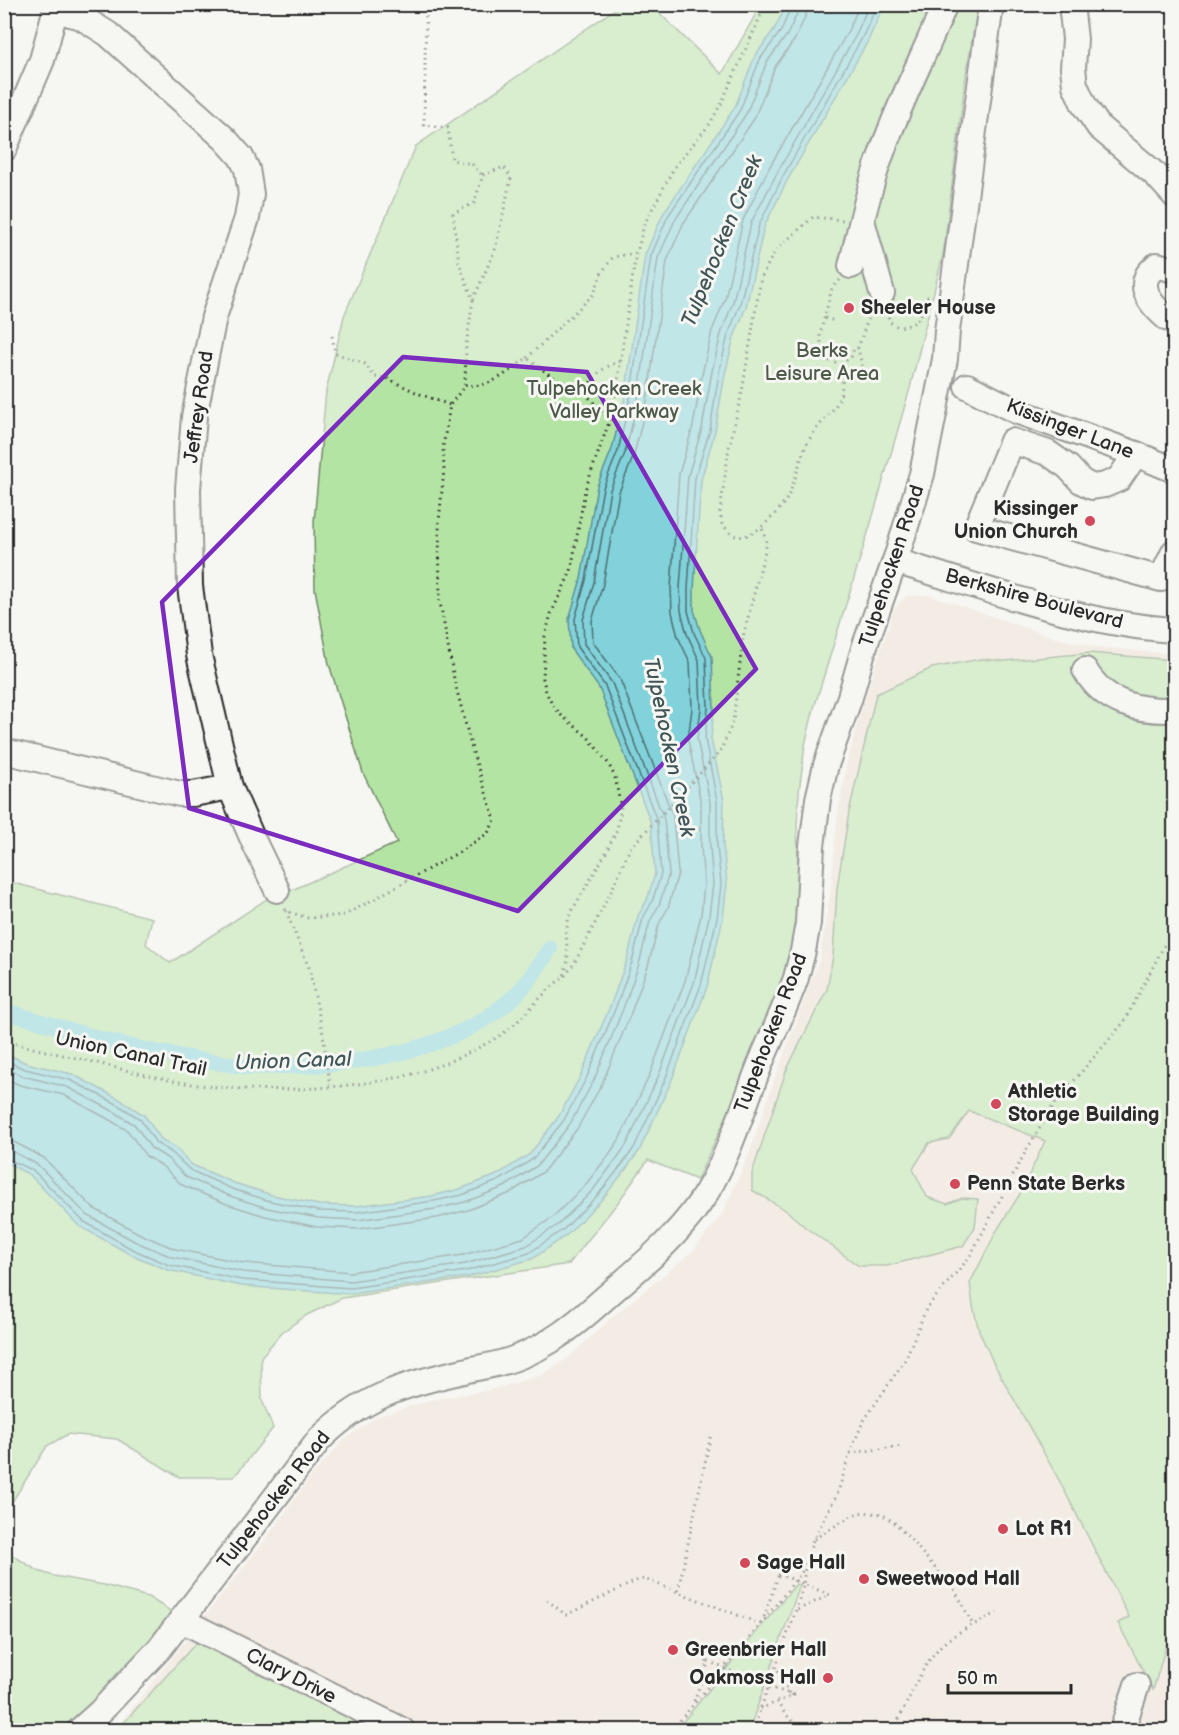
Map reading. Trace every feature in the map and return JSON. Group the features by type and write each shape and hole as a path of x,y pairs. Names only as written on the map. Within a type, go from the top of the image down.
{"street":[{"path":"851,266 879,160 902,99 928,46 945,4"},
{"name":"Tulpehocken Road","path":"80,1731 147,1664 319,1440 335,1424 354,1409 396,1389 504,1362 545,1346 567,1331 654,1254 700,1203 728,1147 796,978 808,923 812,846 818,799 826,765 922,474 945,359 991,4"},
{"path":"1071,4 1075,39 1073,68 1075,86 1084,105 1099,127 1155,175 1174,195"},
{"path":"4,149 42,60 57,7"},
{"name":"Jeffrey Road","path":"57,7 81,17 108,34 225,139 241,157 250,180 250,205 214,317 200,380 191,445 188,525 194,619 210,708 230,788 282,901"},
{"path":"862,222 882,293"},
{"path":"1168,319 1153,306 1146,287 1146,278 1157,265 1174,270"},
{"name":"Kissinger Lane","path":"967,386 1016,411 1174,470"},
{"path":"1136,454 1119,480 1092,487 1081,481 1068,467 1047,453 1012,441 976,528 1161,579 1174,552"},
{"name":"Berkshire Boulevard","path":"896,557 1073,613 1125,624 1174,630"},
{"path":"1085,670 1103,693 1120,703 1142,709 1171,710"},
{"path":"4,751 180,794 193,795 230,788"},
{"name":"Clary Drive","path":"181,1620 402,1731"},
{"path":"1122,1731 1137,1685"}],"path":[{"path":"426,4 424,125 448,128 452,160 472,164 483,175"},
{"path":"564,977 568,959 566,933 569,916 607,851 617,829 621,809 615,777 608,763 588,737 561,715 552,704 543,678 543,658 551,614 571,571 585,490 612,415 637,253 644,225 675,166 709,125 717,111 766,4"},
{"path":"282,901 308,918 345,915 461,851 488,833 495,820 473,753 454,679 440,602 439,522 444,469 443,447 450,405 465,385 466,346 472,300 495,250 512,178 504,167 483,175"},
{"path":"472,300 459,263 453,213 474,203 483,175"},
{"path":"841,364 844,382 841,399 812,435 804,450 786,500 762,527 746,536 737,536 722,524 720,512 729,447 742,392 761,278 775,250 813,217 862,222"},
{"path":"465,385 476,387 494,382 527,358 594,294 602,272 613,257 637,253"},
{"path":"841,364 823,359 820,335 832,288 851,266"},
{"path":"861,366 858,348 875,299 882,293 890,322 898,327 909,326 919,319 928,297 952,298"},
{"path":"825,318 835,321"},
{"path":"332,336 335,353 365,364 375,377 386,378 450,405"},
{"path":"841,364 858,348"},
{"path":"527,358 550,376 586,394 602,412 612,415"},
{"path":"586,394 589,381 604,367 621,361"},
{"name":"Union Canal Trail","path":"4,1041 142,1075 218,1088 291,1089 370,1082 414,1073 458,1058 499,1036 528,1012 554,983 564,977 575,962 635,840 720,752 733,722 743,637 767,543 762,527"},
{"path":"1171,710 1174,756"},
{"path":"282,901 309,968 323,1034 330,1085"},
{"path":"753,1731 796,1610 813,1540 838,1492 850,1453 863,1422 905,1360 927,1307 969,1258 1055,1103 1124,1022 1166,942 1174,913"},
{"path":"678,1591 711,1434"},
{"path":"850,1453 903,1446"},
{"path":"813,1540 840,1521 853,1515 863,1512 882,1514 896,1524 956,1592 973,1625"},
{"path":"672,1731 805,1568"},
{"path":"762,1623 778,1576 777,1573 830,1594 796,1610"},
{"path":"547,1599 566,1615 644,1579 762,1623"},
{"path":"893,1731 916,1681 938,1648 973,1625 997,1613"},
{"path":"692,1705 708,1663 705,1660 768,1688 794,1695 760,1709"},
{"path":"776,1666 789,1693"},
{"path":"777,1701 781,1710 795,1724 807,1731"},
{"path":"850,1731 896,1725"}],"highlighted area":[{"path":"403,357 587,372 756,669 518,911 189,808 162,602"}],"shaded area":[{"name":"Penn State Berks","path":"930,595 1056,638 1097,647 1174,654 1174,1730 115,1730 268,1536 310,1477 345,1439 376,1417 430,1400 490,1390 542,1375 568,1358 611,1318 693,1251 722,1214 749,1154 820,958 846,766 862,707 894,609 906,596"}],"green space":[{"name":"Tulpehocken Creek Valley Parkway","path":"621,5 651,5 722,74 761,5 978,5 966,75 943,255 910,388 814,708 805,745 797,824 799,902 797,939 772,1018 697,1180 648,1160 569,1264 342,1298 307,1315 282,1332 261,1357 262,1400 273,1428 234,1477 179,1477 117,1439 68,1434 47,1446 5,1513 5,881 152,918 146,944 170,963 288,885 292,890 397,843 363,773 329,664 315,589 314,522 326,391 344,316 416,146"},
{"path":"1089,653 1174,660 1174,1619 1153,1690 1118,1623 1129,1617 1060,1482 993,1362 979,1331 973,1306 970,1283 997,1230 1020,1194 1045,1141 969,1111 949,1139 929,1143 913,1169 927,1197 947,1204 962,1198 978,1199 975,1227 963,1246 887,1266 859,1266 787,1211 752,1190 752,1173 786,1071 827,989 833,956 837,888 849,812 876,694 932,668 981,659 1005,661"},
{"path":"4,1550 38,1571 148,1597 172,1612 154,1642 104,1696 64,1730 5,1730"},
{"path":"796,1584 800,1585 749,1730 676,1730"},
{"path":"197,1642 346,1715 365,1730 117,1730"}],"water":[{"name":"Tulpehocken Creek","path":"787,4 884,5 868,41 788,179 764,227 746,307 734,337 715,431 701,480 694,610 712,657 714,709 711,739 724,801 723,846 727,883 723,918 707,987 671,1082 639,1151 603,1198 568,1234 532,1259 468,1277 351,1294 241,1286 168,1270 130,1254 79,1226 30,1175 5,1162 5,1053 26,1063 72,1074 119,1099 144,1115 161,1139 175,1147 192,1165 234,1183 272,1195 319,1205 356,1206 432,1196 460,1189 497,1175 530,1154 559,1116 581,1075 611,1004 627,960 638,916 647,900 655,874 651,823 599,688 571,649 569,619 581,579 597,486 612,449 625,397 645,255 663,214 735,107 755,56 775,28"}],"waterway":[{"name":"Union Canal","path":"4,1011 131,1047 215,1062 259,1067 347,1062 413,1049 445,1039 475,1025 501,1007 524,986 550,949"}],"place":[{"name":"Sheeler House","path":"849,308"},
{"name":"Kissinger Union Church","path":"1090,521"},
{"name":"Athletic Storage Building","path":"996,1104"},
{"name":"Penn State Berks","path":"955,1184"},
{"name":"Lot R1","path":"1003,1529"},
{"name":"Sage Hall","path":"745,1563"},
{"name":"Sweetwood Hall","path":"864,1579"},
{"name":"Greenbrier Hall","path":"673,1650"},
{"name":"Oakmoss Hall","path":"828,1678"}],"park label":[{"name":"Berks Leisure Area","path":"822,362"}]}
